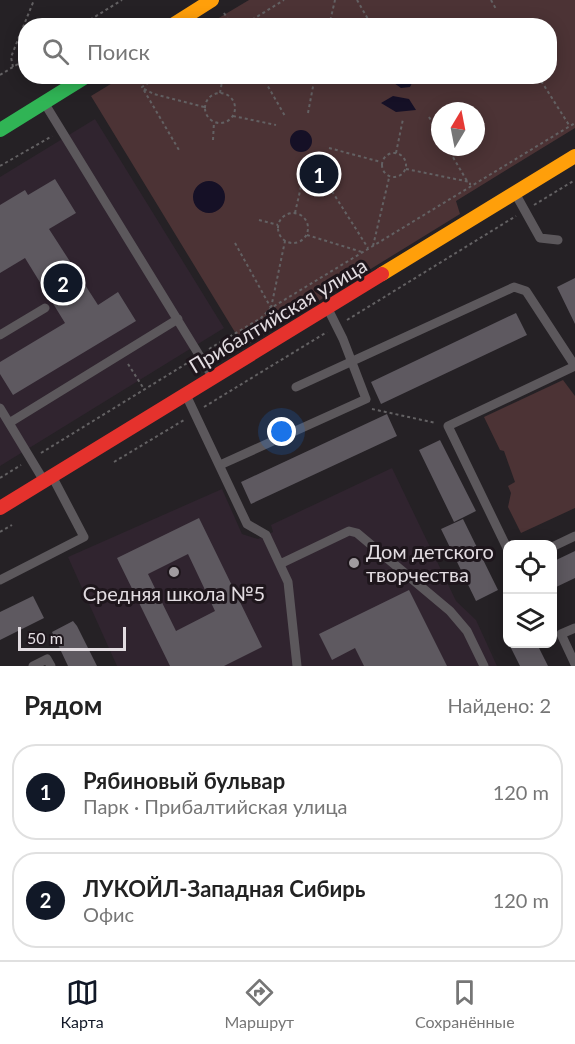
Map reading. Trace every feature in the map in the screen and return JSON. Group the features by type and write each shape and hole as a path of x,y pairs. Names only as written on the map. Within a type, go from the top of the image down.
{"street":[{"path":"184,18 212,0"},
{"path":"0,130 75,84"},
{"name":"Прибалтийская улица","path":"0,508 575,156"}],"lane":[{"path":"45,103 214,378"},
{"path":"515,193 540,238 558,240"},
{"path":"296,387 514,287 526,291 575,366 448,426 503,542"},
{"path":"0,335 45,308"},
{"path":"220,465 366,399 328,309"},
{"path":"9,423 178,320"},
{"path":"186,394 248,524 266,535 288,582 297,666"},
{"path":"0,408 31,459 48,479 84,537 0,580"},
{"path":"280,564 349,531 357,533 450,611 467,631 484,666"},
{"path":"557,545 575,536"},
{"path":"575,628 561,634 575,664"},
{"path":"33,666 47,659 51,666"}],"path":[{"path":"27,18 34,0"},
{"path":"93,18 122,0"},
{"path":"255,18 284,0"},
{"path":"331,18 335,0"},
{"path":"357,0 367,18"},
{"path":"491,0 496,9"},
{"path":"224,13 227,18"},
{"path":"13,67 11,57 18,40"},
{"path":"0,75 18,64"},
{"path":"141,87 146,84"},
{"path":"220,93 222,84"},
{"path":"267,84 285,116"},
{"path":"308,112 313,84"},
{"path":"543,84 570,126"},
{"path":"141,87 154,94 205,107"},
{"path":"141,87 179,150"},
{"path":"220,93 232,99 235,107 233,116 225,123 214,122 206,116 205,107 209,97 220,93"},
{"path":"233,116 276,125"},
{"path":"396,153 403,119"},
{"path":"213,140 214,122"},
{"path":"0,478 261,318 271,308 368,248 575,123"},
{"path":"0,166 62,130"},
{"path":"329,148 382,162"},
{"path":"396,153 405,159 406,169 399,176 389,177 382,171 382,162 387,154 396,153"},
{"path":"452,156 470,186"},
{"path":"316,166 368,248"},
{"path":"295,213 305,169"},
{"path":"406,169 470,182 470,186"},
{"path":"374,246 389,177"},
{"path":"111,464 575,180"},
{"path":"295,213 307,221 306,235 296,243 285,241 279,236 278,225 284,215 295,213"},
{"path":"259,220 278,225"},
{"path":"306,235 362,252"},
{"path":"271,308 285,241"},
{"path":"235,243 271,308"},
{"path":"366,399 370,408 448,426"},
{"path":"0,532 18,521"}],"shaded area":[{"path":"249,0 575,0 575,128 456,201 460,214 244,347 91,96 111,84 557,84 557,18 219,18"},
{"path":"395,84 412,84 410,87 401,88"},
{"path":"393,96 409,99 416,110 396,112 381,103"},
{"path":"95,119 224,328 0,466 0,177"},
{"path":"301,130 309,133 312,141 309,149 301,152 293,149 290,141 293,133"},
{"path":"209,181 220,186 225,197 220,208 209,213 198,208 193,197 198,186"},
{"path":"563,380 575,396 575,508 521,533 508,507 511,493 508,486 515,482 504,451 500,450 484,417"},
{"path":"392,468 456,601 476,620 497,666 117,666 68,557 222,489 242,534 258,539 273,532 271,525"}],"building":[{"path":"55,179 76,213 49,229 98,305 118,292 136,321 13,395 0,374 0,362 65,323 25,258 0,273 0,205 25,190 28,195"},
{"path":"575,278 575,324 557,287"},
{"path":"516,313 527,335 381,404 371,382"},
{"path":"387,414 397,436 251,504 241,482"},
{"path":"440,440 476,511 454,522 419,450"},
{"path":"199,518 262,647 224,666 170,666 117,558","holes":["188,554 215,611 176,631 148,574"]},
{"path":"463,519 498,590 476,601 441,529"},
{"path":"575,551 575,578 557,587 557,560"},
{"path":"409,590 447,666 364,666 355,648 332,660 319,634"},
{"path":"33,596 44,618 0,640 0,612"},
{"path":"73,621 97,666 68,666 52,632"},
{"path":"511,648 539,648 548,666 520,666"}],"traffic: fast":[{"path":"0,130 74,84"}],"traffic: slow":[{"path":"184,18 212,0"},
{"path":"382,274 575,156"}],"traffic: jam":[{"path":"0,508 382,274"}],"place":[{"name":"Рябиновый бульвар","path":"319,174"},
{"name":"ЛУКОЙЛ-Западная Сибирь","path":"63,283"},
{"name":"Дом детского творчества","path":"354,563"},
{"name":"Средняя школа №5","path":"174,572"}]}
